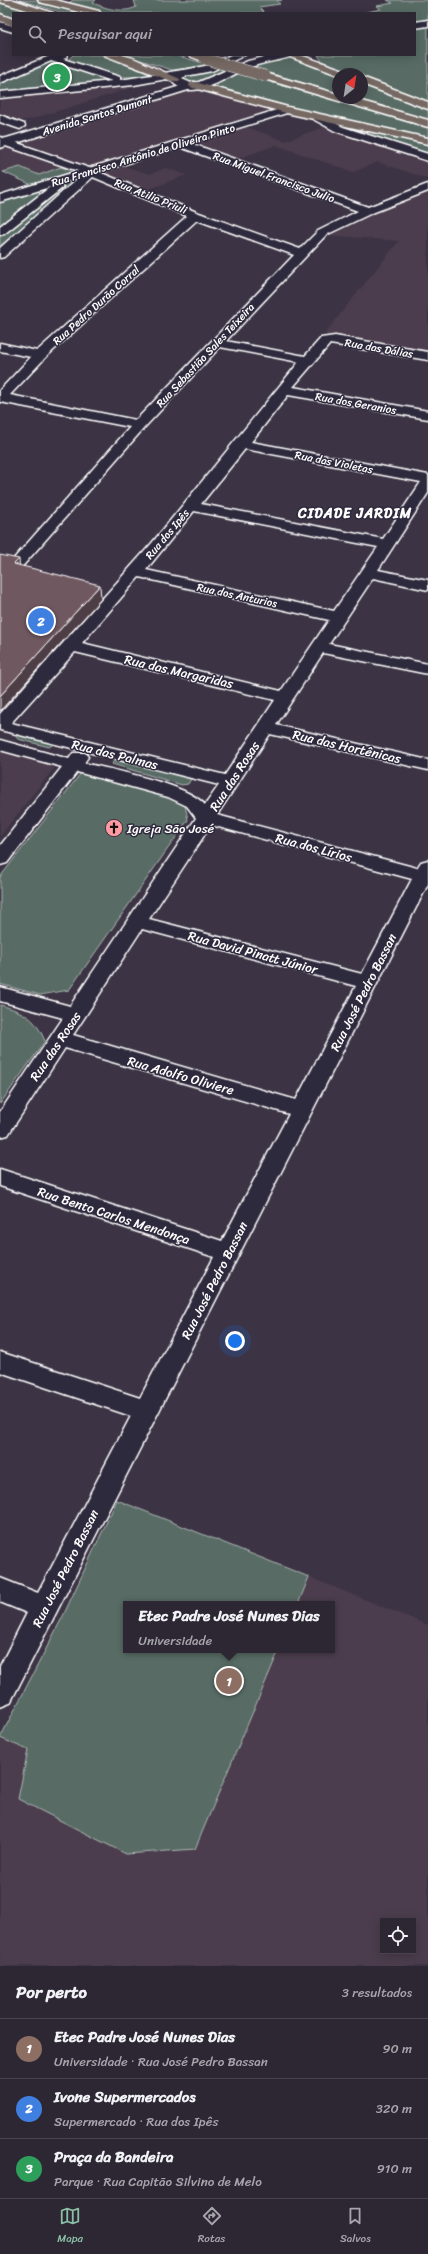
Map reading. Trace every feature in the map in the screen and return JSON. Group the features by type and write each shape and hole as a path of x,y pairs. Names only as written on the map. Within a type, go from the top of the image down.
{"main road":[{"path":"3,0 45,12"},
{"path":"44,0 91,12"},
{"path":"0,17 6,27"},
{"path":"113,56 176,76"},
{"path":"195,56 332,96"},
{"path":"296,56 316,59 334,68"},
{"path":"368,82 428,106"},
{"path":"194,85 286,110 428,141"},
{"path":"359,104 428,124"}],"street":[{"path":"416,25 428,23"},
{"path":"0,80 51,58 60,56"},
{"name":"Avenida Santos Dumont","path":"124,94 176,76 208,69 238,56"},
{"name":"Avenida Santos Dumont","path":"1,140 194,85 209,84 240,67 282,56"},
{"path":"51,58 90,72 134,82 146,87"},
{"path":"0,95 134,82 176,76 194,85"},
{"name":"Rua Francisco Antônio de Oliveira Pinto","path":"0,199 91,172 286,110"},
{"name":"Avenida Santos Dumont","path":"1,140 20,126 50,117"},
{"path":"317,117 339,129 428,158"},
{"path":"0,118 20,126"},
{"name":"Rua Atilio Priuli","path":"1,140 91,172 195,214 301,254"},
{"name":"Rua Miguel Francisco Julio","path":"180,143 368,211"},
{"path":"1,253 91,172"},
{"path":"0,232 68,178"},
{"name":"Rua Sebastião Sales Teixeira","path":"15,566 139,425 322,233 368,211 428,187"},
{"name":"Rua Pedro Durão Corral","path":"0,397 40,355 195,214"},
{"name":"Rua das Dálias","path":"330,340 428,356"},
{"name":"Rua dos Ipês","path":"0,725 72,646 135,572 308,360 330,340"},
{"path":"217,343 308,360"},
{"path":"0,347 40,355"},
{"name":"Rua dos Geranios","path":"285,390 428,415"},
{"path":"0,397 139,425"},
{"name":"Rua das Violetas","path":"240,444 428,481"},
{"name":"Rua das Rosas","path":"0,1129 320,647 368,572 387,544 421,505 428,481"},
{"path":"190,506 387,544"},
{"name":"Rua dos Anturios","path":"135,572 339,617"},
{"path":"368,572 428,585"},
{"name":"Rua das Margaridas","path":"72,646 286,697"},
{"path":"320,647 428,668"},
{"name":"Rua das Palmas","path":"0,725 230,782"},
{"name":"Rua das Hortênicas","path":"266,728 428,764"},
{"name":"Rua das Palmas","path":"0,745 174,793 193,802 206,818"},
{"path":"0,859 87,747"},
{"name":"Rua dos Lírios","path":"206,818 425,871"},
{"name":"Rua José Pedro Bassan","path":"0,1694 425,871"},
{"name":"Rua David Pinatt Júnior","path":"138,922 368,982"},
{"path":"0,994 76,1015"},
{"name":"Rua Adolfo Oliviere","path":"60,1040 302,1110"},
{"name":"Rua Bento Carlos Mendonça","path":"0,1177 228,1252"},
{"path":"0,1362 146,1411"},
{"path":"0,1590 45,1608"}],"shaded area":[{"path":"123,85 138,86 28,120 18,120 0,113 0,98"},
{"path":"198,89 265,108 269,112 96,168 86,167 21,142 189,90"},
{"path":"244,126 285,141 324,127 428,161 428,179 378,162 353,172 276,145 234,160 192,145 193,141"},
{"path":"0,147 9,147 61,167 39,175 20,167 0,173"},
{"path":"121,165 150,174 166,168 186,175 147,190 105,173 106,170"},
{"path":"428,190 428,353 328,336 325,333 399,241 327,235 371,213"},
{"path":"0,743 49,755 55,767 0,836"},
{"path":"117,1500 428,1625 428,1966 0,1966 0,1737 63,1616"}],"green space":[{"path":"19,0 36,0 84,12 61,12"},
{"path":"73,0 96,0 93,3 108,8 125,10 136,7 134,0 282,0 277,1 280,4 259,7 264,12 99,12 67,4"},
{"path":"387,0 428,0 428,19 416,22 416,12 367,12 381,9 377,6 393,3"},
{"path":"0,3 32,12 12,12 12,20 0,14"},
{"path":"428,26 428,103 368,80 368,68 334,68 321,60 319,56 416,56 416,28"},
{"path":"72,56 103,56 160,74 157,77 117,77 72,62 69,59"},
{"path":"128,56 178,56 209,65 172,70"},
{"path":"290,57 332,72 332,91 249,67"},
{"path":"46,63 54,63 109,80 108,82 0,93 0,84"},
{"path":"218,68 227,71 204,80 193,82 182,78 192,74"},
{"path":"239,73 332,100 332,104 346,104 428,128 428,138 320,115 220,89 217,86 218,83"},
{"path":"368,84 428,107 428,120 368,102"},
{"path":"368,130 428,143 428,155 357,131"},
{"path":"20,167 39,175 61,167 71,171 70,174 34,186 3,172"},
{"path":"73,178 78,181 0,246 0,236 68,180"},
{"path":"42,189 47,189 0,226 0,202"},
{"path":"19,734 51,741 54,744 49,747 18,739 16,737"},
{"path":"114,760 187,776 191,779 188,784 182,785 112,764"},
{"path":"81,773 166,790 185,805 188,820 69,990 40,995 0,984 0,877"},
{"path":"0,1005 16,1010 33,1021 45,1041 0,1104"},
{"path":"117,1500 309,1577 299,1601 123,1601 123,1653 278,1653 195,1849 126,1854 18,1799 28,1750 0,1738 63,1616"}],"building":[{"path":"0,555 19,559 14,564 100,585 0,696"}],"place":[{"name":"Praça da Bandeira","path":"57,77"},
{"name":"Ivone Supermercados","path":"41,621"},
{"name":"Igreja São José","path":"114,828"},
{"name":"Etec Padre José Nunes Dias","path":"229,1681"}],"district":[{"name":"CIDADE JARDIM","path":"355,513"}]}
